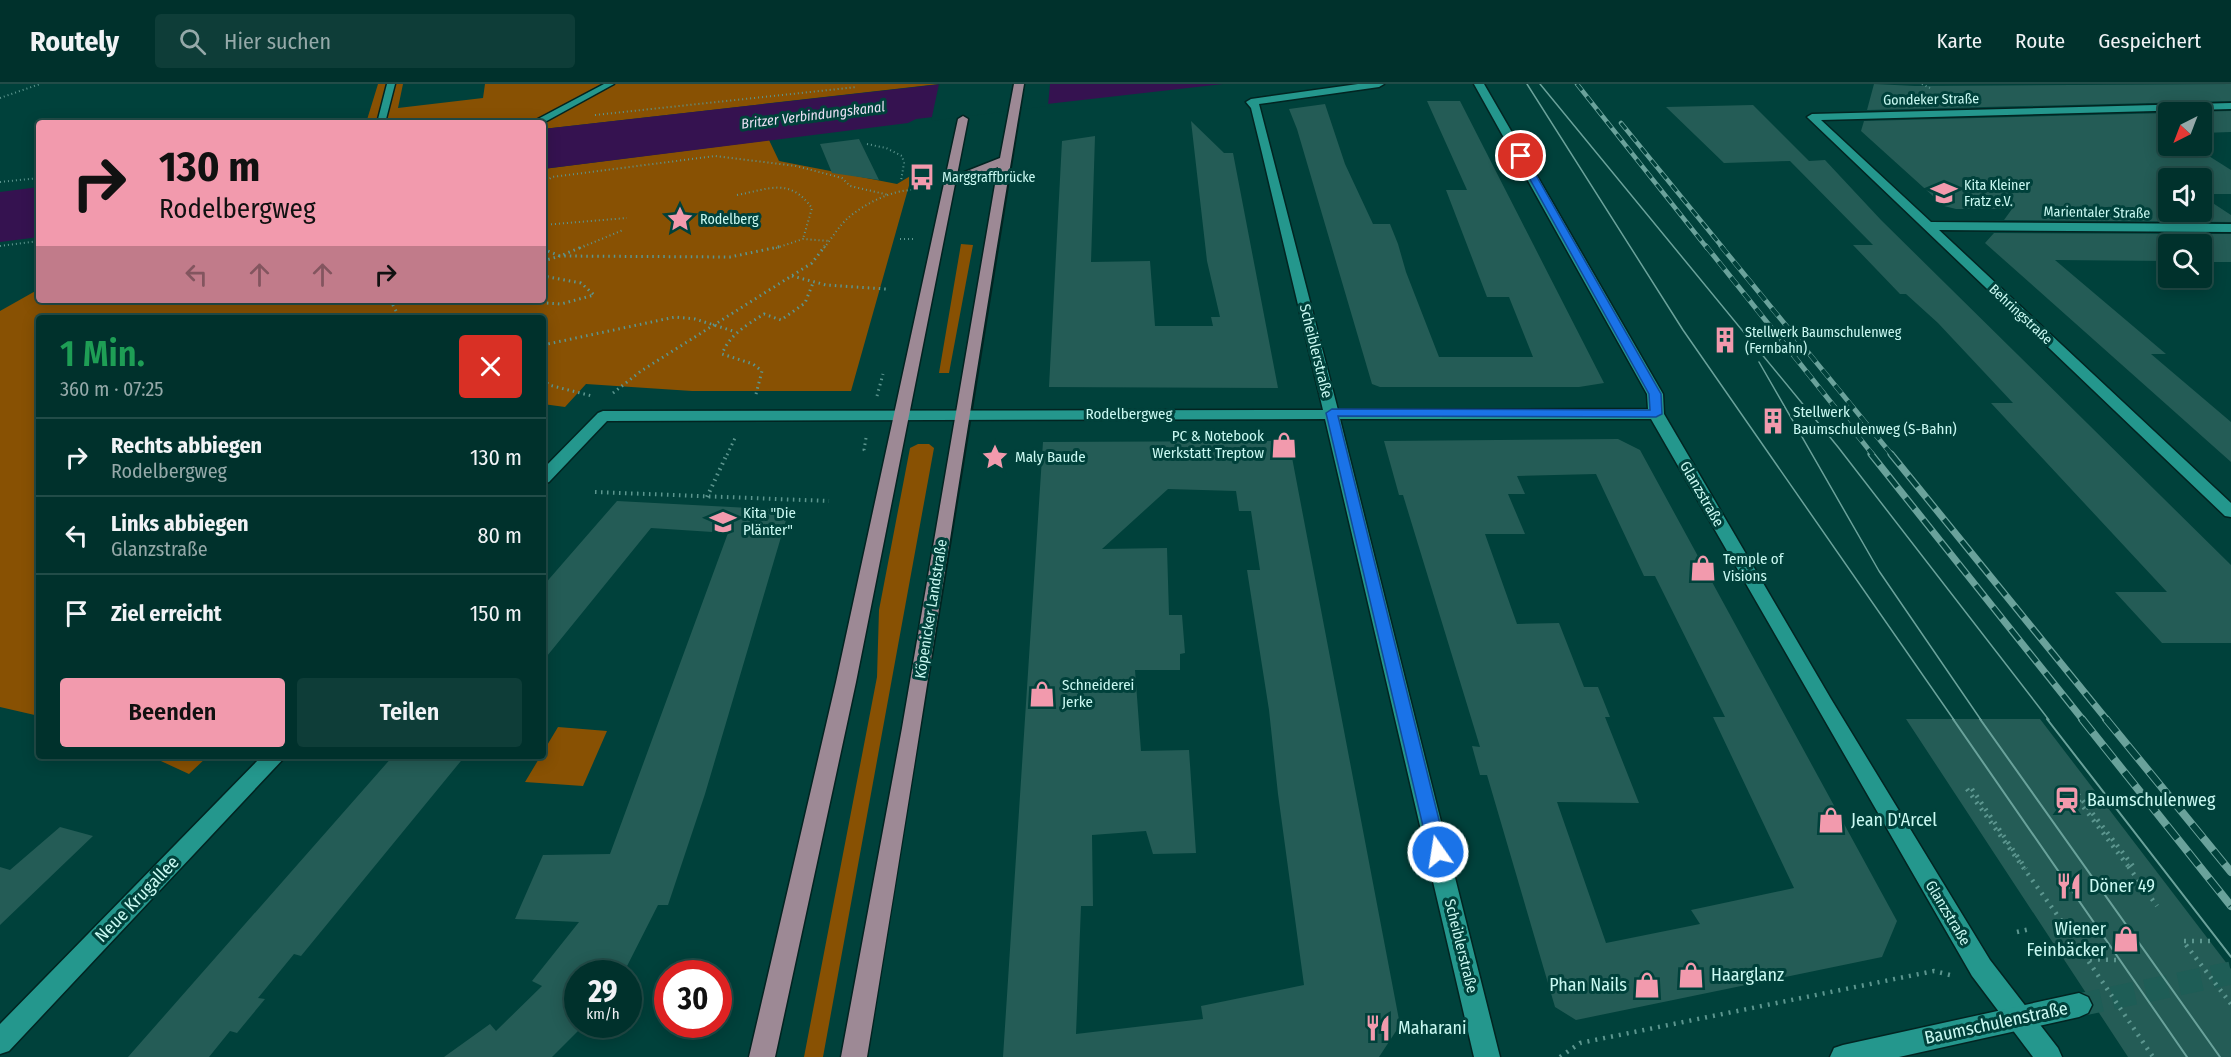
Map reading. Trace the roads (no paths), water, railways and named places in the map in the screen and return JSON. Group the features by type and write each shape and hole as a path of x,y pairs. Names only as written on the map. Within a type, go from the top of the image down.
{"main road":[{"name":"Köpenicker Landstraße","path":"855,1057 912,728 962,415 1020,84"},
{"path":"762,1057 846,682 963,119"},
{"path":"948,183 1006,160"}],"street":[{"name":"Scheiblerstraße","path":"1379,84 1251,102 1256,107 1332,413 1487,1057"},
{"name":"Glanzstraße","path":"1479,84 1655,394 1656,414 1925,875 1981,968 2049,1057"},
{"name":"Gondeker Straße","path":"1812,117 2231,106"},
{"name":"Behringstraße","path":"1812,117 2231,512"},
{"name":"Marientaler Straße","path":"1927,225 2231,228"},
{"name":"Rodelbergweg","path":"546,476 603,416 1656,414"},
{"name":"Neue Krugallee","path":"0,1042 272,759"},
{"name":"Baumschulenstraße","path":"1843,1057 2079,1005"}],"lane":[{"path":"382,120 391,84"},
{"path":"542,120 610,84"}],"water":[{"name":"Britzer Verbindungskanal","path":"942,84 1223,84 916,119 908,123 546,169 546,129"},
{"path":"36,187 36,237 0,242 0,192"}],"tunnel":[{"path":"2079,1005 2231,973"}],"tram line":[{"path":"1527,84 1683,330 1954,720"},
{"path":"1540,84 1838,447 2049,720"},
{"path":"1759,362 1879,571 1981,720"},
{"path":"1953,719 2187,1057"},
{"path":"1980,719 2220,1057"},
{"path":"2047,719 2231,957"}],"railway":[{"path":"1577,84 1707,248"},
{"path":"1621,123 1723,248"},
{"path":"1706,246 1873,455"},
{"path":"1721,246 1892,455"},
{"path":"1871,454 2083,720"},
{"path":"1891,454 2107,720"},
{"path":"2082,719 2231,906"},
{"path":"2106,719 2231,872"}],"place":[{"name":"Marggraffbrücke","path":"922,177"},
{"name":"Kita Kleiner Fratz e.V.","path":"1944,193"},
{"name":"Rodelberg","path":"680,219"},
{"name":"Stellwerk Baumschulenweg (Fernbahn)","path":"1725,340"},
{"name":"Stellwerk Baumschulenweg (S-Bahn)","path":"1773,421"},
{"name":"PC & Notebook Werkstatt Treptow","path":"1284,445"},
{"name":"Maly Baude","path":"995,457"},
{"name":"Kita \"Die Plänter\"","path":"723,522"},
{"name":"Temple of Visions","path":"1703,568"},
{"name":"Schneiderei Jerke","path":"1042,694"},
{"name":"Baumschulenweg","path":"2067,800"},
{"name":"Jean D'Arcel","path":"1831,820"},
{"name":"Döner 49","path":"2069,886"},
{"name":"Wiener Feinbäcker","path":"2126,939"},
{"name":"Haarglanz","path":"1691,975"},
{"name":"Phan Nails","path":"1647,985"},
{"name":"Maharani","path":"1378,1028"}]}
